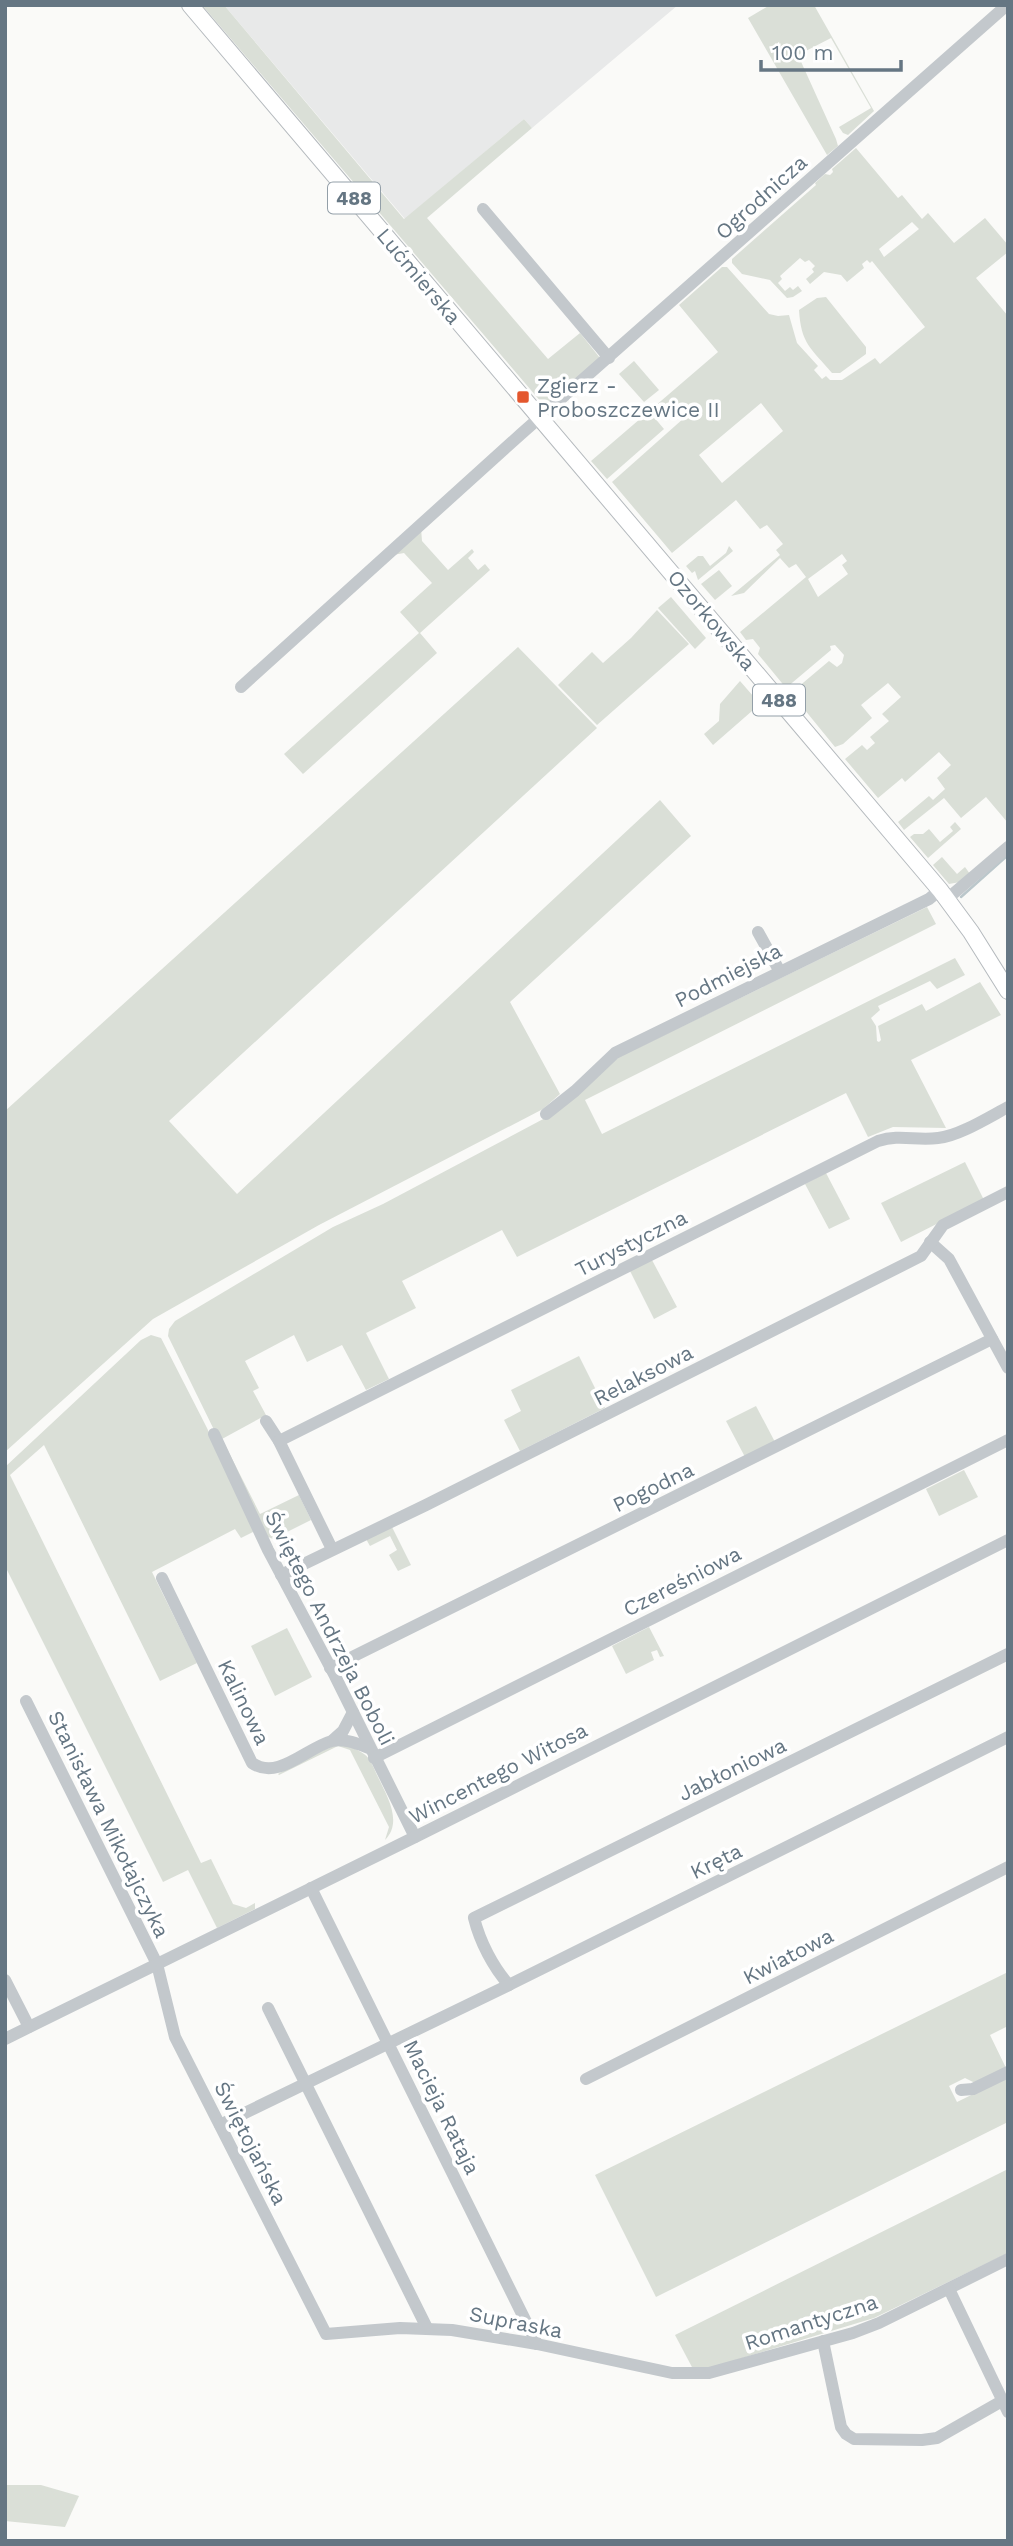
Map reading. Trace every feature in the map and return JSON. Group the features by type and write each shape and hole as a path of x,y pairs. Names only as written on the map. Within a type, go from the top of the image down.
{"main road":[{"name":"Lućmierska","path":"190,5 540,418"},
{"name":"Ozorkowska","path":"540,418 943,895 1008,991"}],"street":[{"name":"Ogrodnicza","path":"242,687 540,418 1007,5"},
{"path":"483,209 609,358"},
{"name":"Podmiejska","path":"546,1114 615,1053 779,970 929,899 943,895 1008,847"},
{"path":"758,932 779,970"},
{"name":"Turystyczna","path":"279,1441 878,1141 893,1136 937,1139 1008,1107"},
{"name":"Relaksowa","path":"281,1575 352,1542 921,1256 943,1225 1008,1192"},
{"path":"930,1242 949,1259 1008,1368"},
{"name":"Pogodna","path":"331,1668 992,1339"},
{"path":"266,1421 279,1441 332,1549"},
{"name":"Świętego Andrzeja Boboli","path":"214,1434 281,1575 331,1668 415,1837"},
{"name":"Czereśniowa","path":"372,1753 1008,1440"},
{"name":"Wincentego Witosa","path":"5,2039 1008,1540"},
{"name":"Kalinowa","path":"162,1578 252,1763 261,1769 273,1769 333,1740 353,1712"},
{"name":"Jabłoniowa","path":"509,1985 495,1967 474,1918 1008,1654"},
{"name":"Stanisława Mikołajczyka","path":"26,1701 157,1964"},
{"name":"Kręta","path":"220,2126 390,2045 1008,1737"},
{"path":"333,1740 345,1741 372,1753"},
{"name":"Kwiatowa","path":"586,2079 1008,1867"},
{"name":"Macieja Rataja","path":"311,1888 537,2344"},
{"name":"Świętojańska","path":"157,1964 175,2036 326,2334"},
{"path":"5,1980 29,2027"},
{"path":"268,2008 427,2328"},
{"path":"961,2090 973,2089 1008,2072"},
{"name":"Romantyczna","path":"698,2374 720,2371 879,2323 1008,2259"},
{"path":"823,2341 841,2427 846,2434 854,2439 922,2441 937,2438 1005,2406 949,2288"},
{"name":"Supraska","path":"326,2334 370,2329 427,2328 537,2344 672,2373 698,2374"}],"shaded area":[{"path":"202,5 224,5 404,219 524,119 532,128 427,218 548,359 580,333 600,358 548,403 542,403"},
{"path":"224,5 678,5 532,128 524,119 405,219"},
{"path":"770,5 814,5 874,111 848,135 843,133 839,127 871,108 831,38 798,55 836,139 838,146 827,155 748,18"},
{"path":"856,148 898,198 902,195 922,219 928,213 954,243 985,218 1008,245 1008,252 976,278 1008,316 1008,823 986,797 961,818 944,798 904,830 898,822 929,796 933,800 945,789 937,778 951,765 939,752 905,782 902,778 878,798 845,759 862,745 867,750 875,743 870,737 889,721 882,714 901,697 888,683 861,705 872,718 843,744 835,747 791,693 829,661 837,667 842,663 844,655 835,645 830,646 831,650 786,688 758,654 760,648 753,639 746,640 740,632 806,577 796,564 789,568 780,558 744,593 731,596 780,555 776,550 783,544 767,525 760,529 736,500 672,553 612,482 684,418 671,401 653,416 664,429 607,479 591,461 718,352 679,305 722,267 727,267 769,314 789,315 797,343 818,366 814,370 822,379 826,376 830,380 842,380 875,358 880,364 925,327 872,261 870,263 867,260 862,264 864,268 847,282 841,275 824,272 810,284 806,279 814,272 812,269 815,266 809,260 805,262 800,258 780,276 782,279 778,283 785,291 798,286 802,291 787,298 770,280 742,274 732,263 732,259 825,174 830,175 832,169","holes":["912,222 919,229 884,257 879,249","761,403 783,431 722,483 699,455","842,554 847,561 842,565 848,574 818,597 808,579"]},
{"path":"826,297 866,347 866,354 840,373 832,373 813,351 805,338 800,321 799,310 817,298"},
{"path":"634,361 659,390 644,402 619,374"},
{"path":"421,528 422,541 448,570 472,549 474,552 468,558 478,570 485,564 490,570 420,633 437,653 303,774 284,754 419,633 400,612 432,583 404,553 393,555"},
{"path":"729,546 733,551 698,580 695,571 692,573 686,566 698,556 703,556 710,566 726,553"},
{"path":"719,570 732,586 715,600 701,584"},
{"path":"671,597 706,638 695,649 658,608"},
{"path":"657,610 689,644 597,725 558,685 592,652 603,663"},
{"path":"518,647 597,728 169,1121 237,1194 660,800 691,836 510,1002 560,1094 543,1109 319,1225 153,1319 5,1452 5,1111"},
{"path":"740,681 760,704 713,745 704,734 719,721 720,704"},
{"path":"955,822 961,829 928,858 910,837 923,834 929,829 940,842 953,831 950,827"},
{"path":"942,857 957,874 965,867 970,874 960,882 949,884 933,865"},
{"path":"927,907 936,924 585,1100 602,1134 955,958 965,975 937,989 930,981 878,1006 880,1010 871,1018 876,1026 879,1042 881,1040 878,1026 922,1004 926,1011 980,982 1001,1015 911,1060 946,1128 893,1127 868,1137 846,1093 517,1257 502,1230 402,1281 416,1308 366,1333 389,1379 366,1390 342,1345 307,1362 294,1335 245,1361 259,1388 253,1391 266,1415 222,1439 260,1514 299,1495 311,1520 273,1539 266,1536 168,1336 175,1321 333,1227 383,1204 547,1117 619,1057"},
{"path":"965,1162 984,1200 901,1242 881,1203"},
{"path":"826,1173 850,1219 829,1229 805,1184"},
{"path":"652,1260 677,1307 654,1319 630,1271"},
{"path":"151,1335 161,1338 255,1531 241,1538 235,1529 152,1572 197,1663 160,1681 44,1445 10,1475 201,1863 211,1859 233,1904 246,1908 255,1903 255,1909 217,1928 188,1870 163,1882 5,1566 5,1467 141,1340"},
{"path":"579,1356 605,1408 520,1451 504,1420 521,1411 511,1390"},
{"path":"756,1406 775,1442 745,1457 726,1421"},
{"path":"964,1470 978,1497 939,1516 926,1489"},
{"path":"392,1527 411,1565 398,1571 389,1555 397,1550 390,1536 370,1546 366,1539"},
{"path":"649,1627 664,1656 660,1657 657,1650 651,1652 654,1660 626,1674 612,1646"},
{"path":"287,1628 312,1677 275,1696 251,1646"},
{"path":"338,1744 361,1752 372,1764 392,1809 393,1825 385,1840 389,1827 350,1750 338,1746 278,1774"},
{"path":"1008,1972 1008,2026 990,2035 1006,2068 975,2083 965,2078 949,2086 957,2102 1008,2077 1008,2122 656,2297 595,2175"},
{"path":"1008,2169 1008,2253 874,2318 713,2367 693,2369 675,2335"},
{"path":"5,2485 41,2485 79,2496 65,2527 5,2521"}],"waterway":[{"path":"961,897 1008,855"}],"place":[{"name":"Zgierz - Proboszczewice II","path":"523,397"}]}
